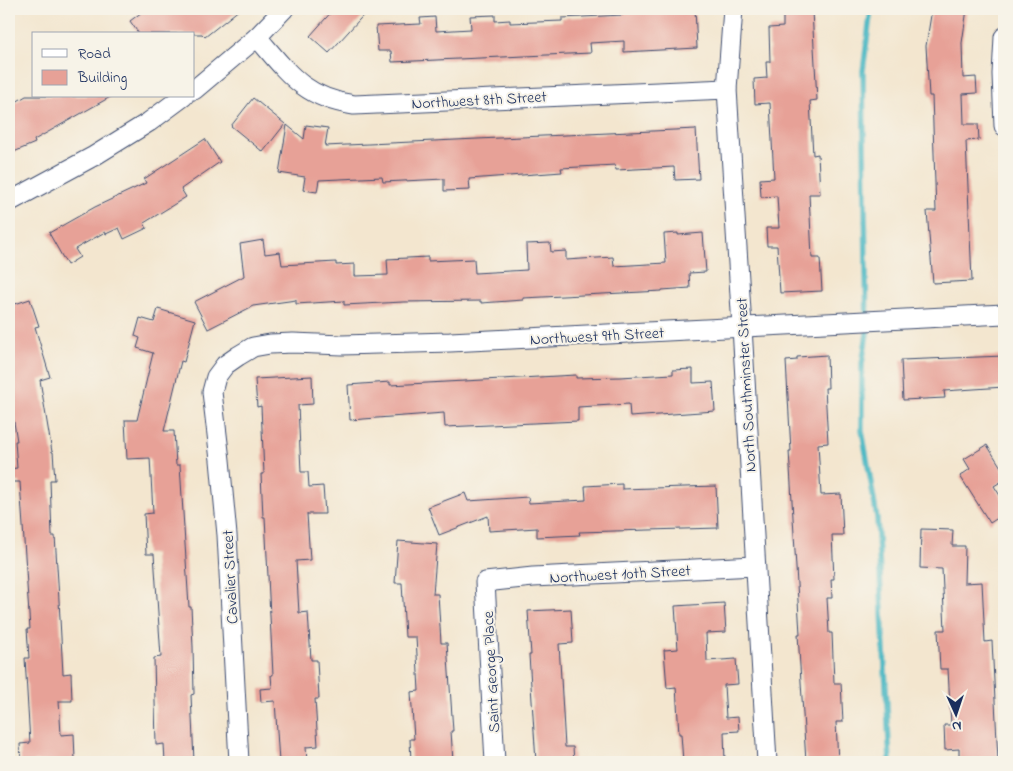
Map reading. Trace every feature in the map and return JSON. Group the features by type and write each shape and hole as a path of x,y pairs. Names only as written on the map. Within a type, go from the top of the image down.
{"street":[{"path":"195,89 257,37 284,9"},
{"name":"North Southminster Street","path":"733,9 727,89 767,762"},
{"name":"Northwest 8th Street","path":"257,37 304,88 320,97 335,102 354,104 727,89"},
{"path":"1004,37 1004,126"},
{"path":"9,202 94,156 149,122 181,98"},
{"name":"Northwest 9th Street","path":"212,392 216,377 225,365 253,348 270,344 350,345 450,342 1004,314"},
{"name":"Cavalier Street","path":"212,392 227,535 239,762"},
{"name":"Northwest 10th Street","path":"485,582 533,577 755,566"},
{"name":"Saint George Place","path":"485,582 495,762"}],"building":[{"path":"146,9 240,9 205,37 202,34 195,34 195,32 138,32 130,21"},
{"path":"334,9 369,9 329,53 310,36"},
{"path":"623,9 695,9 697,48 624,52 624,41 590,43 591,53 392,62 391,51 378,51 376,26 421,24 420,18 435,17 436,31 471,29 470,16 495,15 495,21 510,20 510,23 562,21 562,18 623,15"},
{"path":"932,9 967,9 962,43 963,78 976,77 977,93 963,94 964,124 978,124 979,140 966,141 972,281 933,283 927,211 936,211 932,96 929,96 926,46"},
{"path":"812,11 817,100 810,101 813,155 818,154 820,194 809,194 812,258 820,258 822,291 780,293 777,246 767,246 766,228 779,228 777,196 761,197 760,179 774,178 770,103 755,104 754,79 767,78 766,62 770,62 769,28 783,27 783,12"},
{"path":"26,96 32,96 32,98 108,98 34,140 35,143 9,154 9,106"},
{"path":"253,98 285,124 263,152 231,126"},
{"path":"287,125 304,139 306,125 328,128 325,146 696,129 699,179 675,180 674,167 616,170 615,165 561,168 562,172 469,179 470,190 444,191 444,179 383,182 382,177 319,180 317,192 303,190 305,177 279,173"},
{"path":"205,139 220,162 181,189 186,197 144,223 147,228 124,239 119,228 106,234 105,232 75,249 80,257 67,265 49,233 95,207 146,183 144,179"},
{"path":"678,233 678,235 703,233 706,272 689,273 690,288 523,298 523,300 481,303 481,301 403,302 344,305 344,301 296,304 296,300 253,306 208,329 194,302 244,276 240,244 263,240 265,254 280,252 282,265 336,262 336,265 355,264 355,276 388,275 387,259 428,257 428,261 474,259 475,273 527,270 526,244 550,243 551,252 566,251 566,260 613,257 614,266 666,263 664,234"},
{"path":"30,299 39,326 35,327 50,377 40,380 53,452 55,480 50,480 52,536 55,536 63,674 71,673 72,701 59,701 61,735 74,734 75,760 21,762 20,744 30,743 25,658 29,658 27,629 30,629 20,482 9,482 9,469 17,468 15,441 17,441 9,391 9,306"},
{"path":"158,309 195,320 184,362 181,361 164,431 174,431 176,465 180,465 193,647 194,694 191,695 194,762 165,762 164,744 156,745 154,658 161,657 154,554 146,554 144,514 153,513 150,458 127,459 125,420 137,420 153,353 137,348 140,338 135,336 140,318 154,322"},
{"path":"827,355 828,388 825,388 828,443 818,444 821,495 841,494 843,535 832,535 834,579 831,579 832,598 827,598 829,633 832,633 834,683 841,683 843,722 836,722 838,762 806,762 798,634 800,634 789,451 791,451 786,361 797,360 797,357"},
{"path":"1004,356 1004,387 944,391 945,398 903,400 901,360"},
{"path":"693,369 693,383 713,382 715,411 630,417 629,404 578,407 578,421 445,427 444,413 350,420 348,385 390,382 390,385 576,375 576,378 620,377 673,374 673,370"},
{"path":"312,376 313,404 298,405 301,472 308,472 309,487 323,486 325,514 307,514 310,560 296,561 299,613 308,612 311,660 317,660 319,699 315,699 318,746 306,747 307,762 279,762 275,701 261,702 260,689 272,688 271,675 273,675 261,474 264,474 261,406 257,407 255,379"},
{"path":"987,445 1004,472 1004,480 994,486 1004,502 1004,514 990,523 960,476 970,469 964,459"},
{"path":"622,484 622,489 716,486 718,528 579,532 580,535 537,537 537,528 489,531 488,516 439,535 428,507 465,493 468,501 528,497 529,503 586,500 585,486"},
{"path":"921,529 953,530 952,546 965,546 964,583 982,582 985,642 992,641 998,761 959,762 959,749 945,750 944,725 951,725 948,669 940,669 938,630 945,630 942,569 920,568"},
{"path":"398,541 437,544 433,594 438,594 441,643 447,643 453,731 451,731 453,762 411,762 410,739 414,739 411,692 419,691 416,637 405,637 402,583 395,583"},
{"path":"724,603 726,632 706,633 707,661 736,659 738,684 724,685 726,718 738,717 739,731 724,732 725,762 683,762 676,687 667,688 664,650 678,649 675,606"},
{"path":"571,609 573,643 559,644 565,747 573,747 574,762 536,762 528,611"}],"waterway":[{"path":"871,9 863,71 867,334 862,364 862,430 877,518 890,762"}]}
